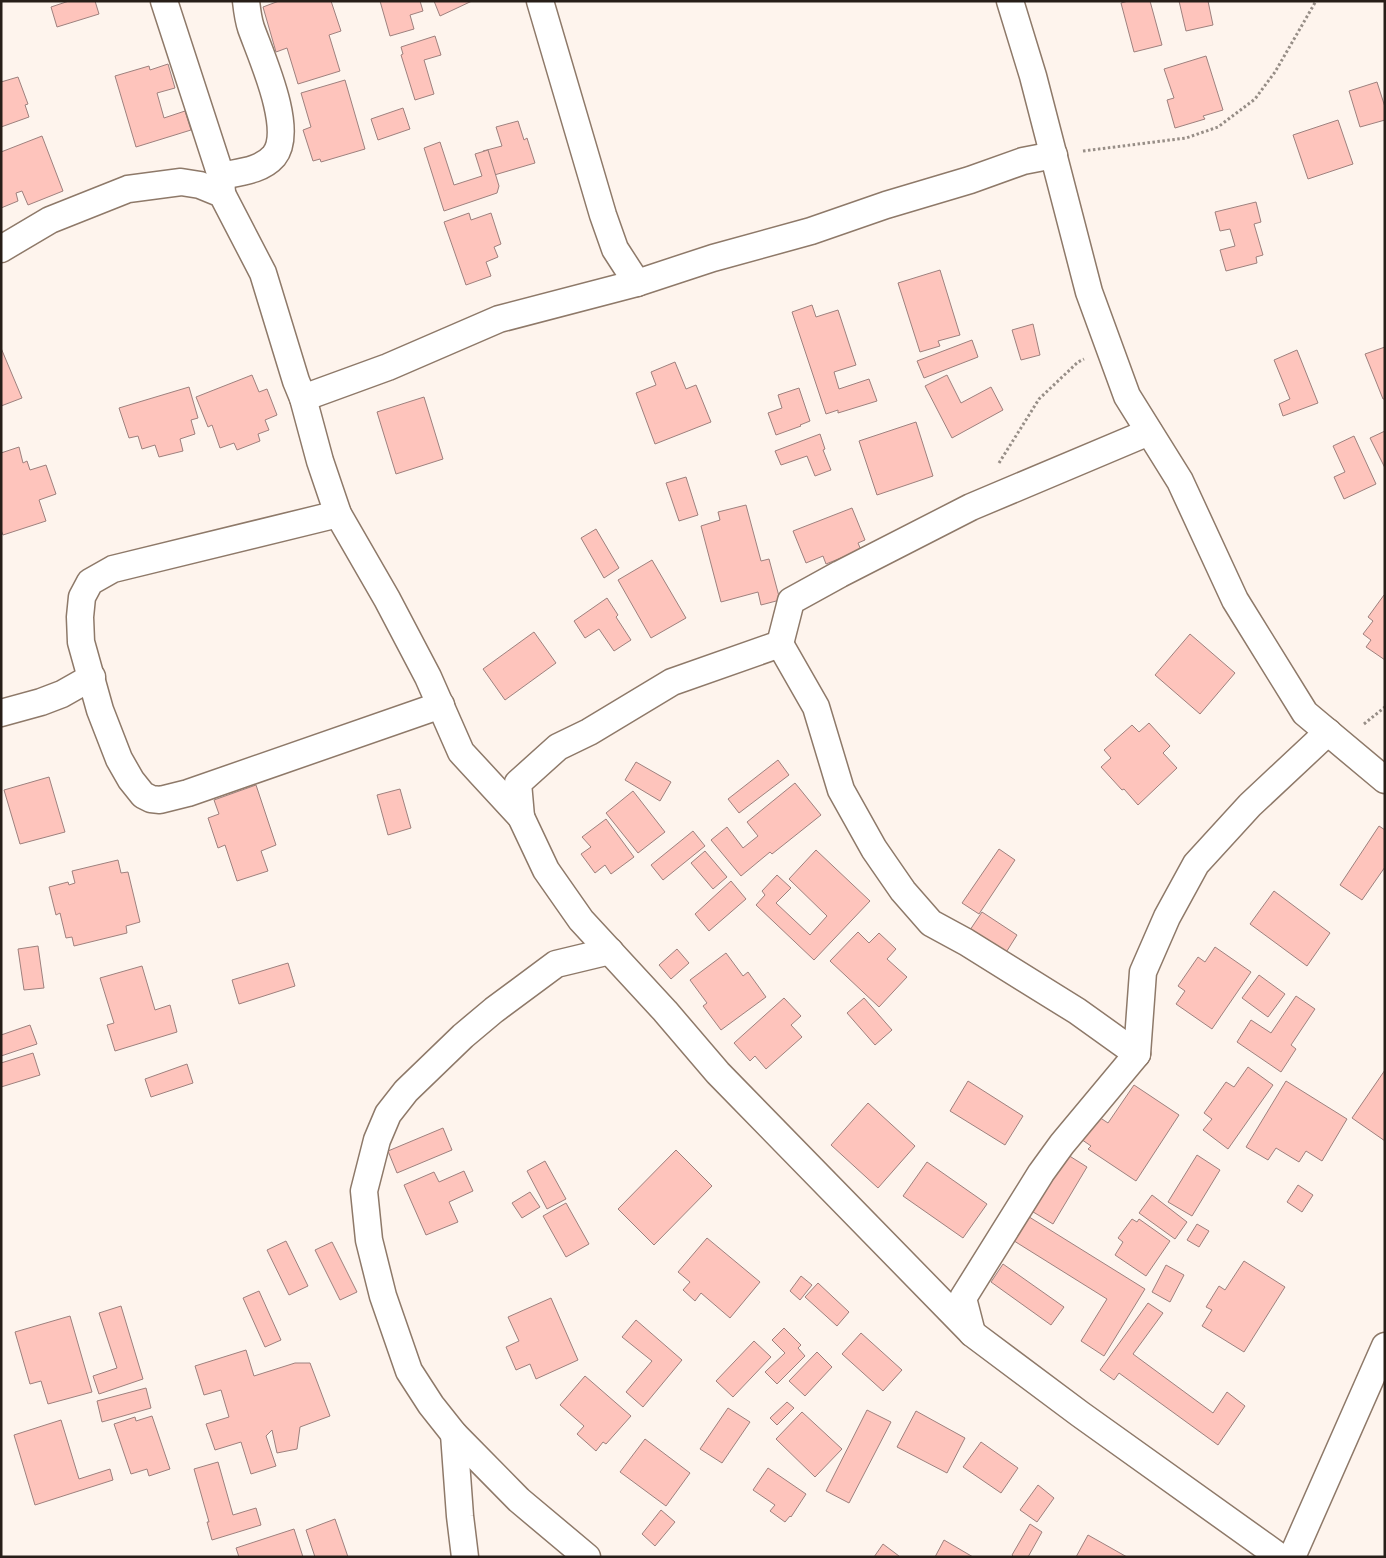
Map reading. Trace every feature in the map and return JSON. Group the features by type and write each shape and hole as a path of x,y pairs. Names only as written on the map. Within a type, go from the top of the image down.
{"street":[{"path":"164,1 221,185 263,273 338,514 387,599 428,677 461,752 521,817 546,870 581,920 718,1073 973,1334 1080,1414 1280,1557"},
{"path":"1,249 50,220 128,190 180,182 221,185 255,169 272,158 279,148 278,108 262,54 250,26 246,1"},
{"path":"540,1 603,215 616,249 637,284"},
{"path":"1010,1 1033,76 1089,292 1127,396 1180,482 1235,600 1305,713 1385,780"},
{"path":"303,398 388,367 500,319 637,284 713,258 810,231 886,205 970,180 1023,160 1054,154"},
{"path":"1137,1054 1077,1011 932,923 903,891 874,849 841,790 816,708 780,644 791,601 971,507 1150,432"},
{"path":"338,514 113,569 90,582 82,597 80,617 81,642 100,710 119,759 130,780 143,795 160,800 441,705"},
{"path":"521,817 518,783 558,747 589,732 672,682 780,644"},
{"path":"1,713 62,694 92,677"},
{"path":"973,1334 963,1298 1041,1173 1062,1144 1137,1054 1143,972 1167,917 1196,864 1250,805 1328,732"},
{"path":"587,1557 519,1500 454,1434 431,1405 409,1371 383,1296 369,1240 364,1191 376,1140 388,1114 406,1091 463,1036 494,1010 556,964 610,951"},
{"path":"1292,1557 1385,1346"},
{"path":"454,1434 465,1557"}],"path":[{"path":"1054,154 1186,138 1218,127 1255,99 1275,72 1316,1"},
{"path":"995,468 1039,400 1078,362 1108,344"}],"building":[{"path":"69,1 95,1 99,14 57,27 51,7"},
{"path":"279,1 331,1 341,31 329,35 340,71 298,84 287,48 276,52 263,7"},
{"path":"380,1 420,1 423,11 410,15 414,29 390,36"},
{"path":"434,1 472,1 440,16"},
{"path":"1128,1 1150,1 1162,45 1134,52 1121,3"},
{"path":"1179,1 1208,1 1213,25 1186,31"},
{"path":"435,36 441,55 424,60 434,94 415,100 401,55 403,54 401,47"},
{"path":"1206,56 1223,110 1203,116 1205,119 1175,128 1167,100 1174,98 1164,69"},
{"path":"168,64 175,88 157,93 164,118 185,111 191,130 136,147 115,76 149,66 150,70"},
{"path":"18,77 28,104 25,105 29,117 1,127 1,82"},
{"path":"345,80 365,149 321,162 320,159 313,161 303,130 311,127 301,93"},
{"path":"1377,82 1385,107 1385,120 1360,127 1349,91"},
{"path":"403,108 410,129 378,140 371,119"},
{"path":"1338,120 1353,164 1308,179 1293,135"},
{"path":"518,121 524,140 527,138 535,163 491,176 483,151 502,146 496,127"},
{"path":"42,136 63,191 28,205 22,191 16,193 18,201 1,208 1,152"},
{"path":"440,142 454,185 482,176 475,154 488,150 499,186 497,193 444,211 424,148"},
{"path":"1256,202 1261,222 1254,224 1263,255 1256,257 1257,263 1226,271 1220,250 1235,246 1230,229 1220,231 1215,212"},
{"path":"469,213 471,220 491,213 501,244 494,247 498,257 486,262 491,276 466,285 444,222"},
{"path":"940,270 960,335 938,341 940,346 920,352 898,283"},
{"path":"812,305 816,317 838,310 856,365 834,372 839,389 869,379 877,401 838,413 838,410 826,414 792,312"},
{"path":"1033,324 1040,355 1021,360 1012,330"},
{"path":"972,340 978,357 924,378 917,361"},
{"path":"1385,347 1385,399 1383,399 1365,354"},
{"path":"1,348 22,398 1,406"},
{"path":"1297,350 1318,403 1283,416 1279,404 1290,399 1274,360"},
{"path":"675,362 686,389 696,385 711,422 655,444 636,393 656,385 651,372"},
{"path":"252,375 259,392 267,389 277,415 265,420 269,430 258,434 260,441 237,450 234,443 220,448 212,425 208,427 196,397"},
{"path":"947,375 961,403 991,387 1003,410 952,438 925,386"},
{"path":"189,387 198,418 191,420 195,434 180,439 183,451 159,457 155,445 142,449 138,436 129,438 119,408"},
{"path":"799,388 810,421 776,435 768,413 782,408 778,395"},
{"path":"424,397 443,459 396,474 377,412"},
{"path":"916,422 933,476 877,495 859,441"},
{"path":"1385,431 1385,468 1370,438"},
{"path":"820,434 825,449 823,450 831,470 815,476 807,456 781,465 775,451"},
{"path":"1354,436 1376,484 1344,499 1334,477 1345,472 1333,446"},
{"path":"19,447 23,463 27,461 30,470 46,465 56,494 39,500 46,521 3,535 1,530 1,453"},
{"path":"686,477 698,515 679,521 666,483"},
{"path":"746,505 761,561 769,559 780,600 761,605 758,592 721,602 701,526 720,520 718,512"},
{"path":"852,508 865,540 858,543 861,550 826,564 823,556 806,563 793,531"},
{"path":"596,529 619,568 604,578 581,538"},
{"path":"652,560 686,618 651,638 618,580"},
{"path":"1384,595 1385,660 1366,647 1371,640 1363,634 1373,621 1368,617"},
{"path":"607,598 618,615 616,617 631,640 614,651 599,629 585,638 574,621"},
{"path":"534,632 556,663 505,700 483,669"},
{"path":"1190,634 1235,673 1200,714 1155,675"},
{"path":"1149,723 1170,746 1163,753 1177,768 1138,805 1101,767 1111,758 1104,750 1132,725 1139,732"},
{"path":"778,760 789,775 739,813 728,799"},
{"path":"636,762 671,782 660,801 625,780"},
{"path":"49,777 65,832 20,844 4,790"},
{"path":"795,783 821,815 772,854 770,852 741,876 711,840 727,827 743,848 758,836 747,822"},
{"path":"256,785 276,845 261,851 268,871 237,881 225,845 218,848 208,818 219,814 214,800"},
{"path":"400,789 411,828 388,835 377,795"},
{"path":"633,791 665,832 638,853 606,813"},
{"path":"606,819 634,857 611,874 605,865 595,873 581,854 591,847 582,837"},
{"path":"1379,826 1385,830 1385,867 1362,900 1340,885"},
{"path":"693,831 705,846 663,880 651,865"},
{"path":"999,849 1015,860 979,914 962,903"},
{"path":"816,850 870,901 814,960 756,905 765,895 762,891 777,875 791,888 776,903 810,935 827,916 789,879"},
{"path":"705,851 727,877 713,889 691,863"},
{"path":"118,860 121,873 128,872 140,922 126,926 127,933 74,946 72,937 66,938 60,913 56,915 49,887 68,882 69,885 75,883 72,871"},
{"path":"731,881 746,899 709,931 695,914"},
{"path":"1274,891 1330,933 1307,966 1250,924"},
{"path":"982,912 1017,935 1005,954 970,930"},
{"path":"858,932 869,943 879,933 896,949 887,959 907,977 879,1007 830,961"},
{"path":"38,946 44,988 24,990 18,949"},
{"path":"1215,947 1251,972 1212,1029 1176,1004 1185,991 1178,986 1198,957 1205,962"},
{"path":"677,949 689,963 671,979 659,965"},
{"path":"726,953 743,976 748,972 766,997 721,1030 703,1006 707,1003 690,980"},
{"path":"288,963 295,986 239,1004 232,980"},
{"path":"142,966 155,1010 170,1005 177,1032 115,1051 107,1025 114,1023 100,978"},
{"path":"1259,975 1285,994 1268,1017 1242,998"},
{"path":"1296,996 1315,1009 1291,1045 1296,1049 1281,1072 1237,1042 1251,1020 1271,1033"},
{"path":"784,998 801,1016 791,1025 802,1037 766,1069 755,1056 750,1061 734,1043"},
{"path":"864,998 892,1030 875,1045 847,1013"},
{"path":"30,1025 37,1044 1,1056 1,1035"},
{"path":"33,1053 40,1075 1,1087 1,1063"},
{"path":"187,1064 193,1083 151,1097 145,1079"},
{"path":"1248,1067 1273,1085 1228,1149 1203,1130 1212,1119 1204,1113 1226,1082 1234,1087"},
{"path":"1385,1070 1385,1141 1352,1118"},
{"path":"968,1081 1023,1116 1005,1145 950,1111"},
{"path":"1286,1081 1347,1119 1322,1161 1306,1151 1299,1162 1276,1148 1268,1160 1246,1147"},
{"path":"1134,1085 1179,1115 1136,1181 1088,1149 1091,1146 1078,1137 1093,1113 1108,1123"},
{"path":"868,1103 915,1146 878,1188 831,1145"},
{"path":"443,1128 452,1150 397,1173 388,1151"},
{"path":"676,1150 712,1186 654,1245 618,1209"},
{"path":"1060,1150 1087,1167 1053,1224 1025,1207"},
{"path":"1197,1155 1220,1170 1192,1216 1168,1202"},
{"path":"545,1161 566,1199 547,1209 527,1171"},
{"path":"927,1162 987,1204 963,1238 903,1196"},
{"path":"464,1171 473,1191 449,1202 458,1222 426,1235 404,1185 434,1172 439,1182"},
{"path":"1298,1185 1313,1195 1302,1212 1287,1202"},
{"path":"530,1192 540,1207 522,1218 512,1203"},
{"path":"1152,1195 1187,1222 1175,1239 1139,1213"},
{"path":"566,1203 589,1244 566,1257 543,1216"},
{"path":"1026,1215 1145,1289 1104,1356 1081,1341 1107,1299 1011,1239"},
{"path":"1132,1219 1137,1222 1139,1219 1170,1241 1146,1276 1115,1255 1123,1242 1118,1238"},
{"path":"1197,1224 1209,1231 1199,1247 1187,1240"},
{"path":"707,1238 760,1282 730,1318 701,1293 695,1301 683,1290 690,1282 678,1272"},
{"path":"286,1241 308,1286 289,1295 267,1250"},
{"path":"332,1242 357,1292 340,1300 315,1250"},
{"path":"1244,1261 1285,1287 1244,1352 1202,1326 1212,1310 1206,1307 1219,1286 1225,1290"},
{"path":"1003,1264 1064,1307 1051,1325 991,1282"},
{"path":"1166,1265 1184,1275 1170,1302 1152,1292"},
{"path":"801,1276 812,1285 800,1300 790,1291"},
{"path":"818,1283 849,1312 837,1326 805,1297"},
{"path":"259,1291 281,1340 265,1347 243,1298"},
{"path":"551,1298 578,1360 536,1379 530,1364 516,1370 506,1347 519,1341 508,1317"},
{"path":"1148,1303 1163,1313 1133,1354 1213,1413 1227,1392 1245,1406 1218,1445 1119,1373 1114,1380 1100,1370"},
{"path":"121,1306 143,1379 99,1394 93,1376 117,1368 99,1313"},
{"path":"70,1316 92,1392 48,1404 41,1381 30,1384 15,1332"},
{"path":"636,1320 682,1360 643,1407 626,1392 652,1361 622,1337"},
{"path":"784,1328 801,1345 798,1348 805,1356 777,1384 765,1372 785,1353 772,1340"},
{"path":"861,1333 902,1370 883,1391 842,1354"},
{"path":"754,1341 771,1357 733,1397 716,1381"},
{"path":"246,1350 254,1376 295,1363 310,1363 330,1416 300,1427 297,1449 277,1453 272,1430 266,1436 276,1466 251,1474 241,1442 215,1450 206,1424 229,1417 221,1390 204,1395 195,1366"},
{"path":"817,1352 832,1367 805,1396 789,1381"},
{"path":"585,1376 631,1416 606,1444 603,1442 596,1451 577,1434 584,1426 560,1405"},
{"path":"146,1388 151,1408 102,1422 97,1401"},
{"path":"787,1402 794,1408 777,1425 770,1418"},
{"path":"728,1408 750,1422 722,1463 700,1449"},
{"path":"867,1410 891,1422 849,1503 826,1491"},
{"path":"916,1411 965,1438 947,1473 897,1447"},
{"path":"802,1412 842,1449 815,1477 776,1439"},
{"path":"152,1416 170,1469 149,1476 147,1469 131,1474 114,1424 135,1417 136,1421"},
{"path":"61,1420 79,1479 110,1469 113,1480 35,1505 14,1435"},
{"path":"645,1439 690,1473 666,1506 620,1472"},
{"path":"981,1442 1018,1468 1001,1493 963,1467"},
{"path":"218,1462 233,1515 256,1508 261,1525 212,1540 207,1522 209,1522 194,1469"},
{"path":"768,1468 806,1494 791,1517 785,1522 770,1511 775,1505 753,1490"},
{"path":"1038,1485 1054,1498 1037,1522 1020,1510"},
{"path":"661,1510 675,1522 655,1546 642,1534"},
{"path":"335,1519 348,1557 315,1557 306,1530"},
{"path":"1030,1524 1042,1532 1028,1557 1014,1557 1012,1555"},
{"path":"294,1529 303,1557 239,1557 236,1548"},
{"path":"1088,1535 1127,1557 1076,1557"},
{"path":"944,1540 973,1557 935,1557"},
{"path":"883,1544 899,1556 899,1557 874,1557"}]}
